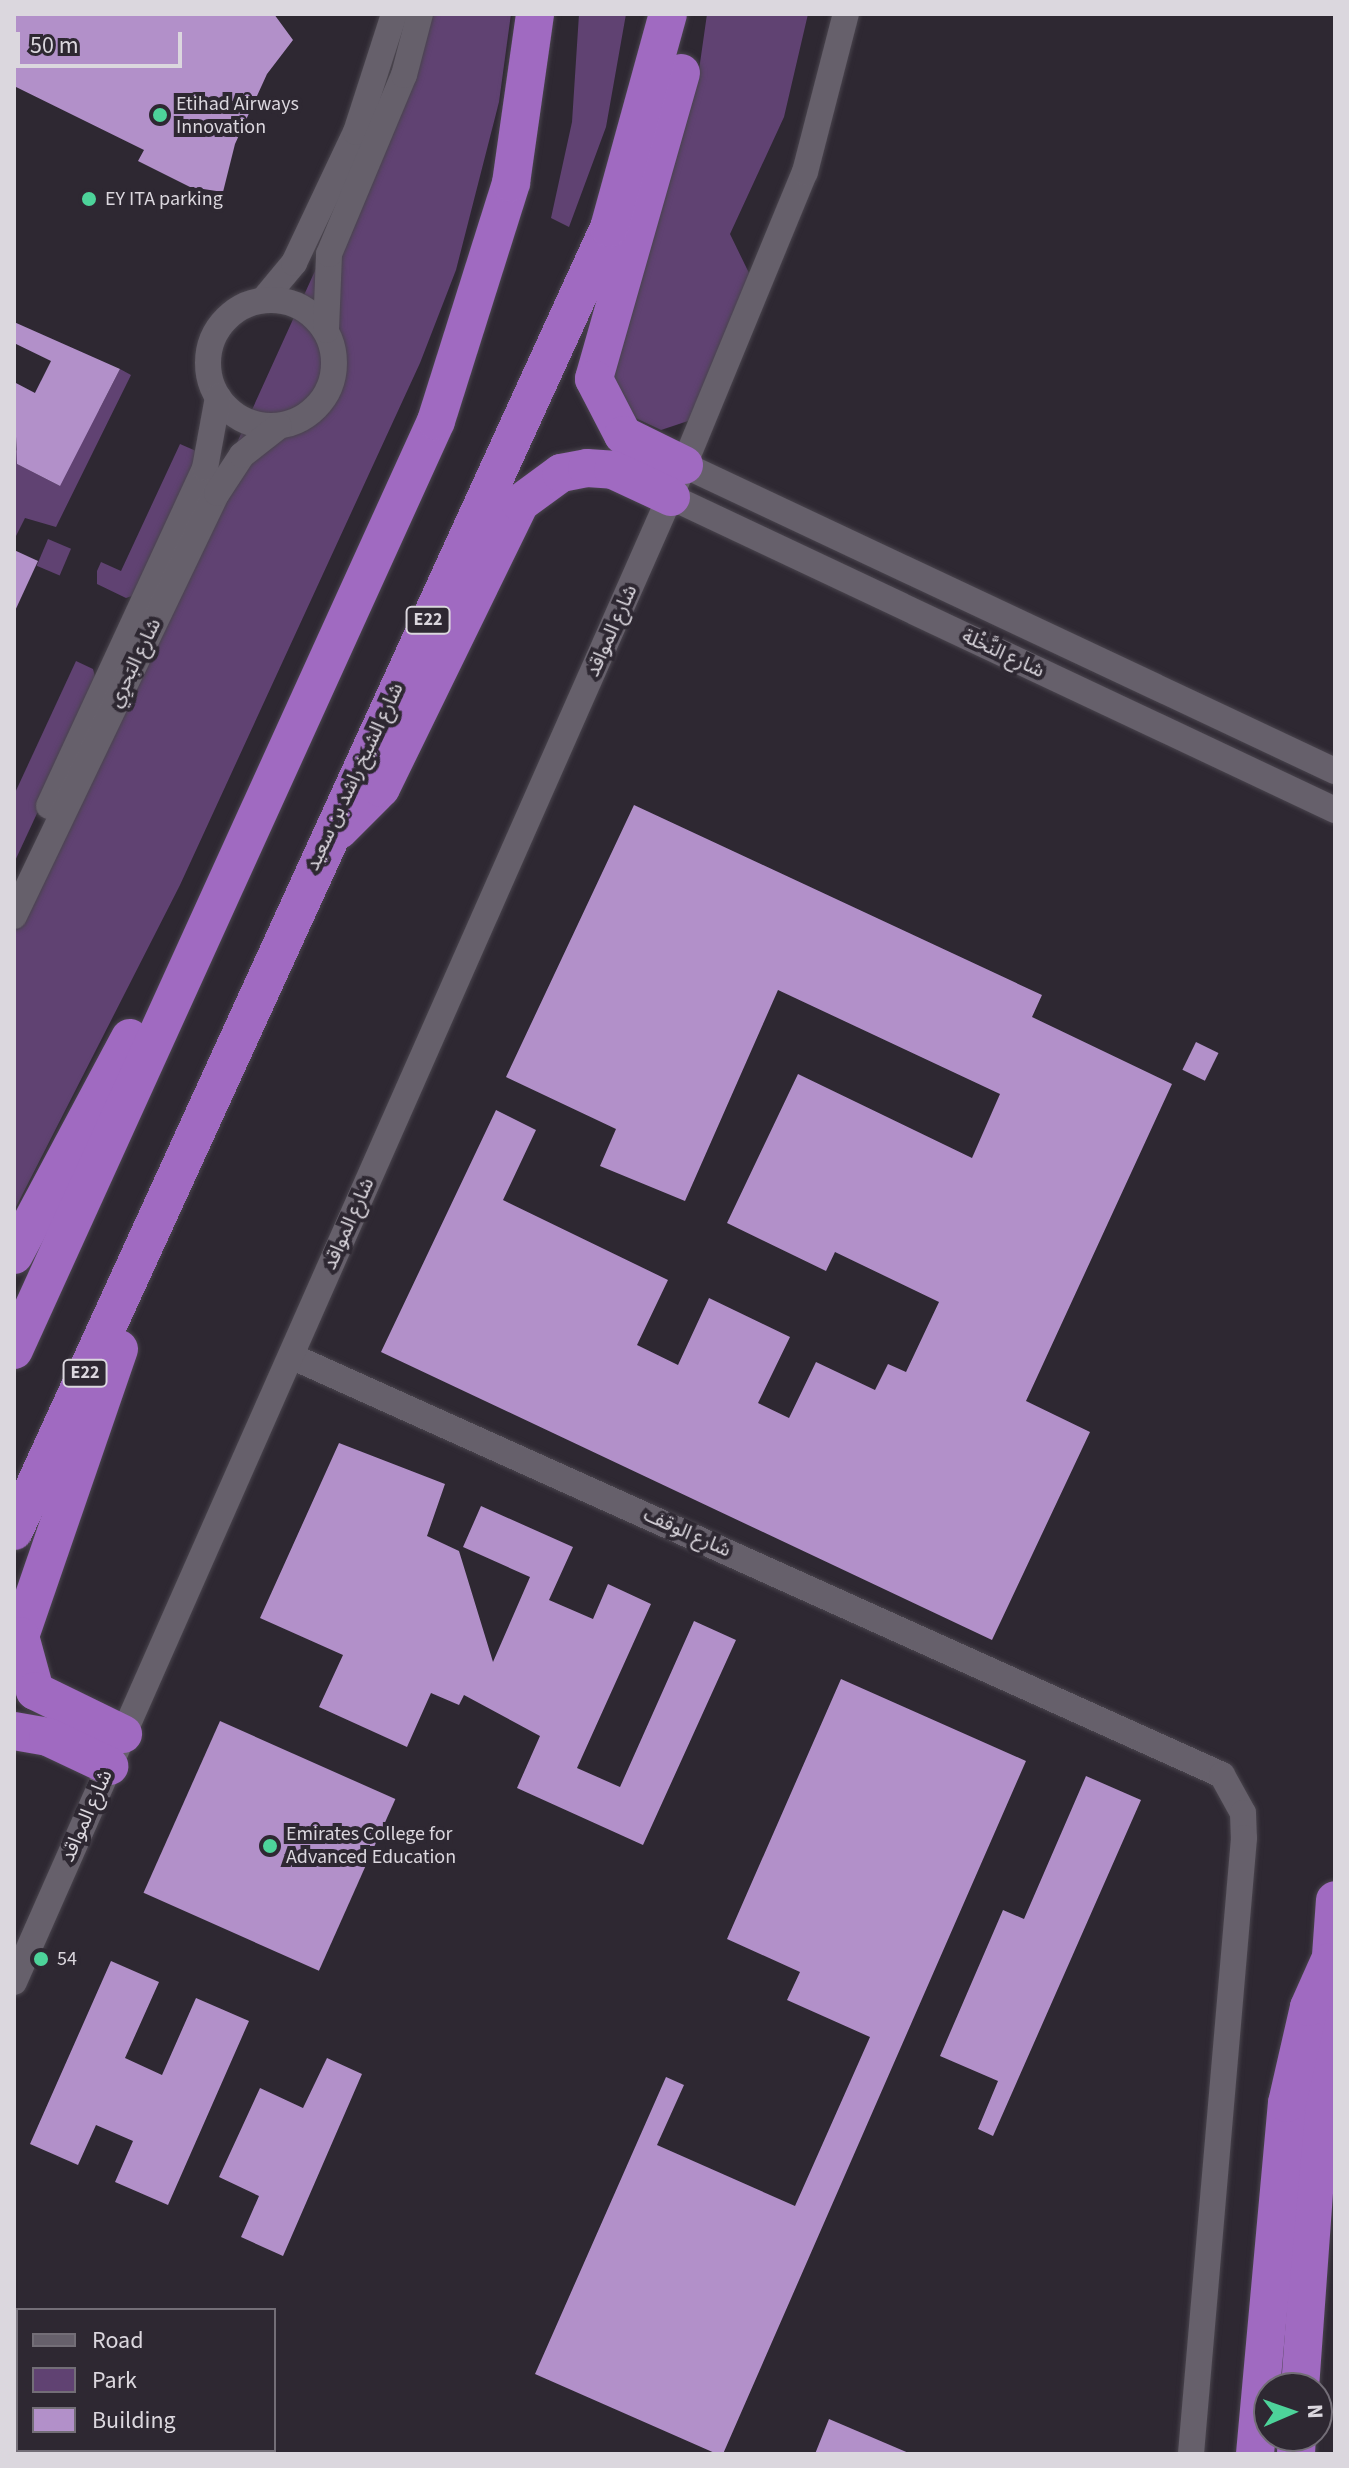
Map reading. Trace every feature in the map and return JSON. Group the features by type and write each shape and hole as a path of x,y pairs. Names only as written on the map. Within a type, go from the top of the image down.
{"highway":[{"path":"14,1350 466,343 511,183 535,14"},
{"name":"شارع الشيخ راشد بن سعيد","path":"14,1531 327,838 609,228 668,14"},
{"path":"678,481 623,435 594,379 600,335 666,142 690,14"},
{"path":"327,838 381,788 520,503 561,473 587,468 678,481"},
{"path":"14,1255 288,743"},
{"path":"116,1750 35,1691 20,1636 107,1386 156,1215"},
{"path":"14,1731 116,1750"},
{"path":"1301,2372 1335,1900"},
{"path":"1255,2454 1287,2103 1305,2019 1329,1962"}],"street":[{"path":"394,14 356,132 294,263 264,299 232,313 211,343 210,379 218,397 244,421 279,426 316,408 329,391 334,360 326,330 329,254 399,90 420,14"},
{"name":"شارع المواقد","path":"14,1982 678,481 805,172 846,14"},
{"name":"شارع المواقد","path":"678,481 705,435 795,229 836,111 857,14"},
{"path":"264,299 299,305 326,330"},
{"name":"شارع البَحرِي","path":"14,901 66,765 205,468 218,397"},
{"name":"شارع البَحرِي","path":"14,916 217,493 242,455 279,426"},
{"name":"شارع النَّخْلة","path":"678,481 1335,771"},
{"name":"شارع النَّخْلة","path":"678,481 1335,810"},
{"name":"شارع الوقف","path":"291,1356 1082,1714 1182,1753 1244,1838 1191,2454"}],"green space":[{"path":"411,14 511,14 499,102 456,270 420,363 180,885 14,1211 14,934 354,185"},
{"path":"579,14 626,14 606,127 569,227 551,218 572,122"},
{"path":"707,14 808,14 784,117 730,234 749,273 748,290 688,421 661,430 627,414 608,378 697,84"},
{"path":"120,369 131,375 56,527 25,518 14,540 14,455 44,398 35,393 41,381 99,410","holes":["47,403 60,486 17,464"]},
{"path":"180,444 203,454 138,594 126,598 97,584 97,571 101,562 121,571"},
{"path":"48,539 71,549 60,575 37,566"},
{"path":"76,661 93,669 97,684 14,863 14,795"}],"building":[{"name":"Etihad Airways Innovation","path":"14,14 274,14 293,40 267,74 235,144 223,192 190,187 138,161 144,150 14,86"},
{"path":"14,322 120,369 60,486 17,464 14,382 35,393 51,361 14,343"},
{"path":"14,550 38,561 14,613"},
{"path":"634,805 1042,995 1032,1017 1172,1084 1026,1401 1090,1432 992,1640 381,1352 496,1110 536,1130 503,1200 668,1280 637,1345 678,1365 709,1298 790,1337 758,1403 789,1418 816,1362 875,1390 888,1364 906,1372 939,1302 835,1252 826,1271 727,1223 798,1074 972,1158 1000,1094 778,990 685,1201 600,1166 616,1129 506,1077"},
{"path":"1196,1042 1218,1053 1205,1081 1182,1070"},
{"path":"339,1443 445,1484 427,1536 459,1551 493,1662 530,1577 463,1547 481,1506 573,1547 549,1600 593,1619 608,1584 651,1604 577,1768 620,1787 694,1621 736,1640 643,1845 517,1788 540,1736 464,1695 459,1705 431,1693 407,1747 319,1707 343,1655 260,1618"},
{"path":"841,1679 1026,1761 723,2454 717,2454 535,2374 666,2077 684,2085 657,2145 795,2206 870,2037 787,2000 800,1972 727,1939"},
{"name":"Emirates College for Advanced Education","path":"220,1721 395,1799 319,1971 144,1893"},
{"path":"1086,1776 1141,1800 993,2136 978,2129 998,2081 940,2056 1003,1910 1024,1919"},
{"path":"111,1961 159,1982 125,2058 162,2075 196,1998 249,2021 168,2205 115,2182 133,2141 96,2125 78,2165 30,2144"},
{"path":"327,2058 362,2074 283,2256 241,2237 259,2196 219,2177 260,2088 303,2108"},
{"path":"829,2419 911,2454 815,2454"}],"place":[{"name":"Etihad Airways Innovation","path":"160,115"},
{"name":"EY ITA parking","path":"89,199"},
{"name":"Emirates College for Advanced Education","path":"270,1846"},
{"name":"54","path":"41,1959"}]}
